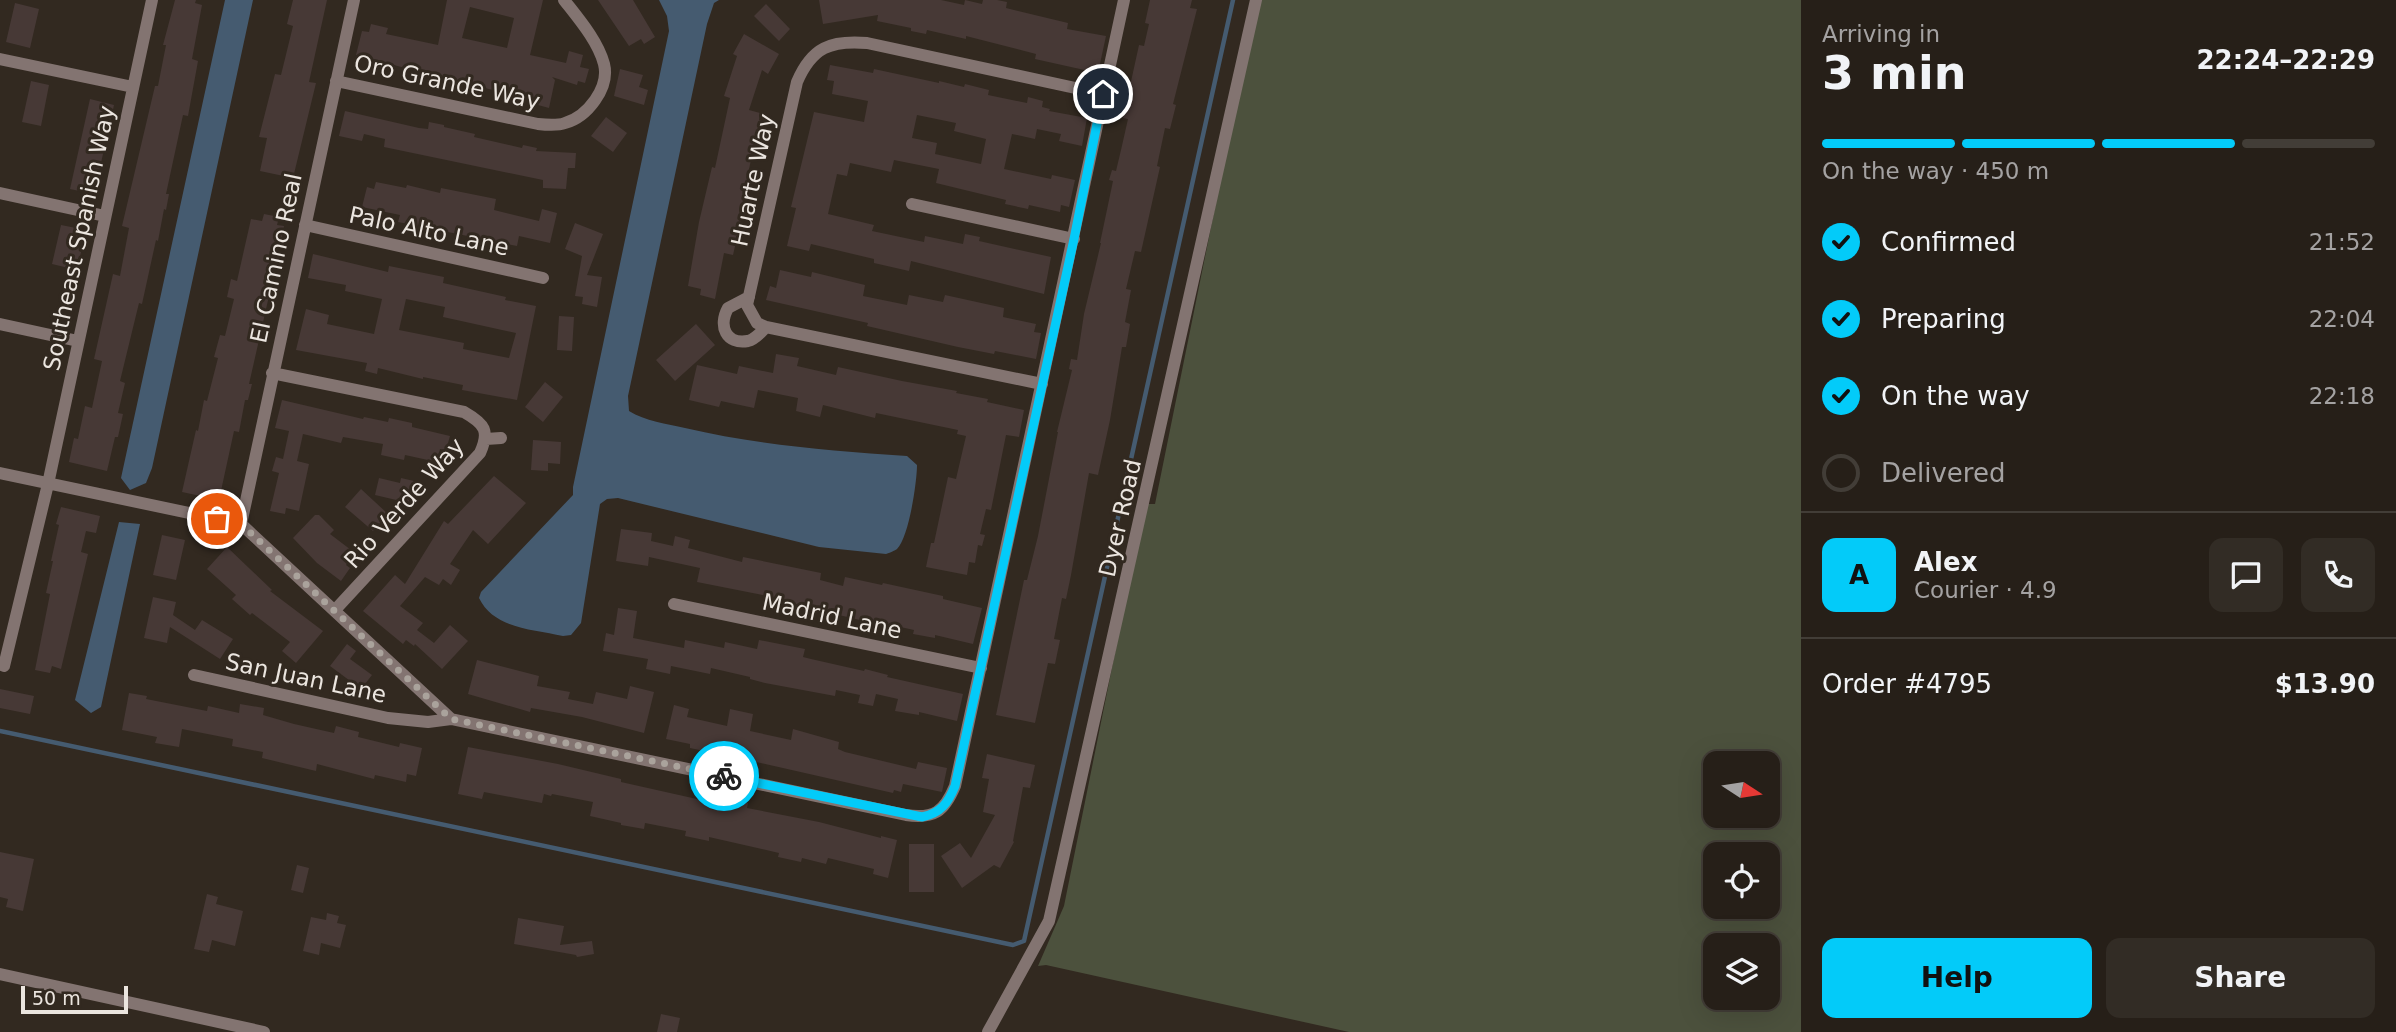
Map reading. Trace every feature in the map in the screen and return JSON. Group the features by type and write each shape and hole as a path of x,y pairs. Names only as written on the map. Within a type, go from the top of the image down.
{"street":[{"name":"Southeast Spanish Way","path":"0,664 4,666 48,484 152,0"},
{"name":"El Camino Real","path":"241,524 354,0"},
{"name":"Oro Grande Way","path":"336,81 538,124 565,123 579,117 595,101 604,81 605,65 593,42 564,0"},
{"path":"981,668 1124,0"},
{"name":"Dyer Road","path":"988,1032 1049,921 1256,0"},
{"name":"Huarte Way","path":"749,297 797,82 810,60 824,48 831,44 848,42 867,43 1103,94"},
{"path":"0,59 133,87"},
{"path":"0,193 105,216"},
{"path":"912,204 1074,239"},
{"name":"Palo Alto Lane","path":"305,226 543,278"},
{"path":"749,297 747,305 750,313 757,323 766,327 1042,384"},
{"path":"749,297 728,309 722,324 724,332 737,340 747,341 766,327"},
{"path":"0,324 78,341"},
{"name":"Rio Verde Way","path":"272,373 464,412 478,420 484,428 486,439 480,453 335,610"},
{"path":"486,439 501,438"},
{"path":"0,473 241,524 451,719"},
{"name":"Madrid Lane","path":"674,604 981,668"},
{"path":"0,632 14,624"},
{"name":"San Juan Lane","path":"194,675 388,718 428,722 451,719 922,817 942,809 949,801 955,786 981,668"},
{"path":"0,974 264,1032"}],"green space":[{"path":"1257,0 1801,0 1801,1032 1349,1032 1046,965 1038,966 1064,906 1145,504 1155,504"}],"water":[{"path":"225,0 253,0 152,468 146,483 130,490 121,478"},
{"path":"659,0 719,0 714,3 707,24 628,396 629,411 656,422 740,439 907,456 917,465 914,496 909,522 901,543 897,549 886,554 819,547 618,498 607,499 600,504 581,623 571,635 563,636 504,622 494,616 479,598 481,592 573,495 669,31 667,16"},
{"path":"119,522 140,524 101,707 91,713 75,700"}],"building":[{"path":"175,0 196,0 195,3 202,5 192,59 198,61 188,116 183,115 166,194 169,194 166,210 164,209 142,304 139,303 120,381 125,383 118,413 123,414 107,471 69,462 74,438 78,439 85,406 92,408 102,361 94,359 113,274 120,276 129,228 122,226 155,86 158,86 166,45 163,45"},
{"path":"293,0 327,0 309,82 316,83 293,178 260,171 267,138 259,137 275,74 281,75 293,26 287,24"},
{"path":"447,0 543,0 530,55 566,63 569,51 583,55 580,67 589,69 585,83 578,81 577,85 552,77 555,80 549,108 538,105 539,101 455,81 454,85 442,82 443,78 356,55 362,31 369,32 371,24 388,28 386,34 438,45","holes":["470,7 514,18 507,48 462,38"]},
{"path":"598,0 633,0 655,37 644,44 641,39 629,46"},
{"path":"819,0 941,0 964,5 965,0 982,4 983,0 997,0 1007,2 1006,8 1068,23 1067,29 1106,36 1098,73 1035,59 1036,54 966,36 966,39 927,30 926,34 911,31 911,28 877,21 878,15 823,24"},
{"path":"1150,0 1192,0 1190,8 1197,9 1173,104 1176,105 1170,129 1165,128 1157,166 1160,167 1141,252 1135,251 1126,289 1131,290 1125,322 1130,324 1126,347 1122,347 1098,475 1089,473 1066,599 1062,598 1054,639 1060,640 1055,664 1048,663 1035,723 996,715 1024,580 1027,580 1038,536 1057,432 1072,370 1069,369 1071,359 1077,360 1084,314 1113,181 1109,180 1112,170 1116,171 1121,150 1128,119 1123,118 1139,45 1144,46 1149,24 1145,23"},
{"path":"15,3 39,9 30,48 6,42"},
{"path":"766,4 790,29 779,41 754,16"},
{"path":"744,34 779,54 768,74 762,70 749,110 760,113 759,120 766,122 762,138 756,136 748,174 751,175 733,255 724,253 715,299 700,295 701,289 688,286 699,222 712,167 715,168 730,98 724,96 737,56 733,54"},
{"path":"830,65 873,73 874,69 939,83 964,87 965,84 989,90 988,95 1027,103 1028,97 1043,101 1042,107 1050,109 1049,111 1087,118 1082,146 1059,141 1061,134 1037,129 1035,139 1012,134 1004,169 1051,179 1052,175 1075,180 1069,207 1061,205 1060,212 1029,205 1028,209 1005,204 1006,200 936,183 939,169 894,160 891,172 850,163 847,176 837,174 828,214 874,225 872,231 924,242 925,236 963,244 965,234 980,237 979,241 1051,257 1044,294 911,261 909,271 874,263 874,259 811,244 809,251 787,246 796,208 791,207 814,112 864,122 868,101 832,94 834,81 827,80","holes":["917,115 956,123 954,131 986,139 981,164 935,154 937,143 912,138"]},
{"path":"620,69 643,75 639,87 648,90 644,105 614,96"},
{"path":"31,81 49,85 41,126 22,122"},
{"path":"90,99 114,105 94,194 70,189"},
{"path":"345,111 419,128 428,129 429,122 444,125 475,134 474,137 522,148 523,145 537,148 536,151 576,153 575,168 568,168 566,189 543,188 543,180 384,147 385,139 364,134 362,141 339,136"},
{"path":"606,117 627,133 613,152 591,136"},
{"path":"376,182 406,188 407,185 440,193 441,188 496,199 494,210 539,221 542,209 557,213 550,243 519,236 517,246 398,222 400,215 362,207 367,187 374,189"},
{"path":"264,214 279,217 277,225 284,226 281,241 277,240 266,286 271,287 249,384 252,384 248,400 245,400 239,432 234,431 219,500 182,492 204,400 207,401 218,358 214,357 220,335 225,336 234,299 227,297 231,279 237,281 251,219 262,221"},
{"path":"575,223 603,234 587,275 602,277 597,307 582,304 583,297 575,296 582,256 565,249"},
{"path":"61,225 86,230 77,270 52,264"},
{"path":"313,254 388,272 389,266 444,277 443,283 536,306 517,400 462,390 463,385 378,368 377,374 365,371 367,363 296,350 306,309 329,315 327,324 374,334 382,299 345,291 346,285 308,278","holes":["406,299 445,307 443,317 516,333 509,358 463,349 464,343 399,330"]},
{"path":"780,270 811,277 812,272 865,285 863,296 907,305 909,295 943,302 945,295 1004,308 1003,317 1036,324 1034,332 1041,333 1036,359 958,347 766,300 770,286 776,288"},
{"path":"559,316 574,317 572,351 557,350"},
{"path":"696,324 715,345 675,381 656,360"},
{"path":"776,354 799,358 797,366 836,375 838,367 957,391 956,393 988,399 987,402 1024,410 1019,437 1006,435 991,510 986,509 980,534 985,535 982,546 978,545 975,563 969,562 967,575 926,567 948,477 956,479 966,436 957,434 958,430 876,413 875,418 823,405 820,417 796,411 798,398 758,390 754,408 721,401 719,407 689,400 697,365 737,374 739,366 773,373"},
{"path":"545,382 563,397 543,422 525,407"},
{"path":"282,400 363,419 364,417 388,422 389,418 412,423 412,427 450,436 446,450 440,449 437,462 405,455 404,460 381,455 383,444 343,437 341,443 303,434 297,461 309,464 299,511 286,508 285,514 270,511 279,473 272,471 276,457 283,459 289,431 275,428"},
{"path":"533,440 561,442 560,464 548,463 548,471 531,470"},
{"path":"494,476 526,503 488,544 473,530 450,564 460,570 451,585 443,579 439,585 425,577 400,606 423,623 417,630 434,643 450,625 468,641 442,669 415,644 414,646 406,640 403,644 363,611 395,575 405,584 444,521 448,524"},
{"path":"379,478 400,483 401,478 414,481 409,503 375,495"},
{"path":"361,489 388,514 373,531 345,507"},
{"path":"61,507 100,516 96,533 86,531 81,552 88,554 61,669 52,666 50,673 35,670 50,594 46,593"},
{"path":"315,515 319,515 334,530 330,534 355,553 346,565 350,568 341,581 317,563 293,538"},
{"path":"621,529 652,533 651,541 673,546 675,536 690,540 688,548 742,562 743,557 821,573 820,580 843,586 845,577 882,585 883,583 982,608 973,644 935,635 935,638 913,634 914,630 798,608 799,605 768,596 697,582 700,568 649,557 648,566 616,561"},
{"path":"162,535 185,540 176,580 153,575"},
{"path":"227,547 272,590 270,591 323,631 296,663 282,651 290,642 252,613 250,615 232,599 236,595 207,569"},
{"path":"153,597 176,602 173,615 195,630 202,620 233,639 220,659 170,627 167,643 144,638"},
{"path":"618,608 637,611 633,638 684,648 685,640 724,648 725,642 757,649 759,640 805,649 803,657 864,671 865,669 888,675 887,677 963,694 957,721 919,712 919,715 895,711 898,699 876,694 873,706 858,703 860,695 836,690 835,696 765,683 711,668 710,674 671,666 670,674 646,669 648,659 603,651 606,633 614,635"},
{"path":"347,644 356,651 350,659 372,675 361,689 330,666"},
{"path":"477,660 539,676 537,686 570,692 568,699 593,704 596,692 627,699 630,686 654,692 644,733 582,717 531,708 530,712 468,694"},
{"path":"0,689 34,696 30,714 0,708"},
{"path":"129,693 207,711 208,706 239,713 240,704 264,708 263,715 294,724 334,733 336,726 359,732 358,737 399,747 400,743 422,748 416,776 407,774 406,782 375,775 374,779 317,764 316,771 262,758 263,752 232,746 233,739 182,729 179,747 155,743 157,737 122,730"},
{"path":"674,705 689,709 687,717 727,726 730,709 753,714 750,731 791,740 793,729 839,742 838,749 845,752 916,769 918,762 947,768 942,792 903,784 901,792 894,790 893,793 752,761 753,757 705,748 704,751 690,748 690,744 666,739"},
{"path":"468,747 558,764 621,779 621,782 728,806 730,799 748,803 747,808 897,840 888,878 873,874 874,869 828,858 826,864 802,858 801,862 778,857 779,853 709,837 709,841 685,836 686,831 645,823 644,829 621,825 590,816 593,802 552,794 544,794 542,803 484,792 482,799 458,794"},
{"path":"987,754 1035,765 1030,788 1023,787 1014,842 1000,868 994,865 962,888 941,856 960,843 971,858 995,815 983,812 989,779 982,778"},
{"path":"909,844 934,844 934,892 909,892"},
{"path":"0,852 34,859 23,911 6,907 8,899 0,897"},
{"path":"297,865 309,868 303,893 291,890"},
{"path":"207,894 218,897 216,904 243,911 235,946 212,940 209,952 194,949"},
{"path":"327,913 339,916 337,923 346,925 340,948 321,943 319,955 303,951 311,917 326,920"},
{"path":"518,918 564,926 560,945 592,941 594,954 577,957 514,944"},
{"path":"661,1014 680,1018 677,1032 657,1032"}],"waterway":[{"path":"0,731 1013,945 1024,941 1233,0"}],"way so far":[{"path":"217,519 241,524 451,719 724,776"}],"route":[{"path":"724,776 922,817 932,815 949,801 955,786 981,668 1103,94"}]}
